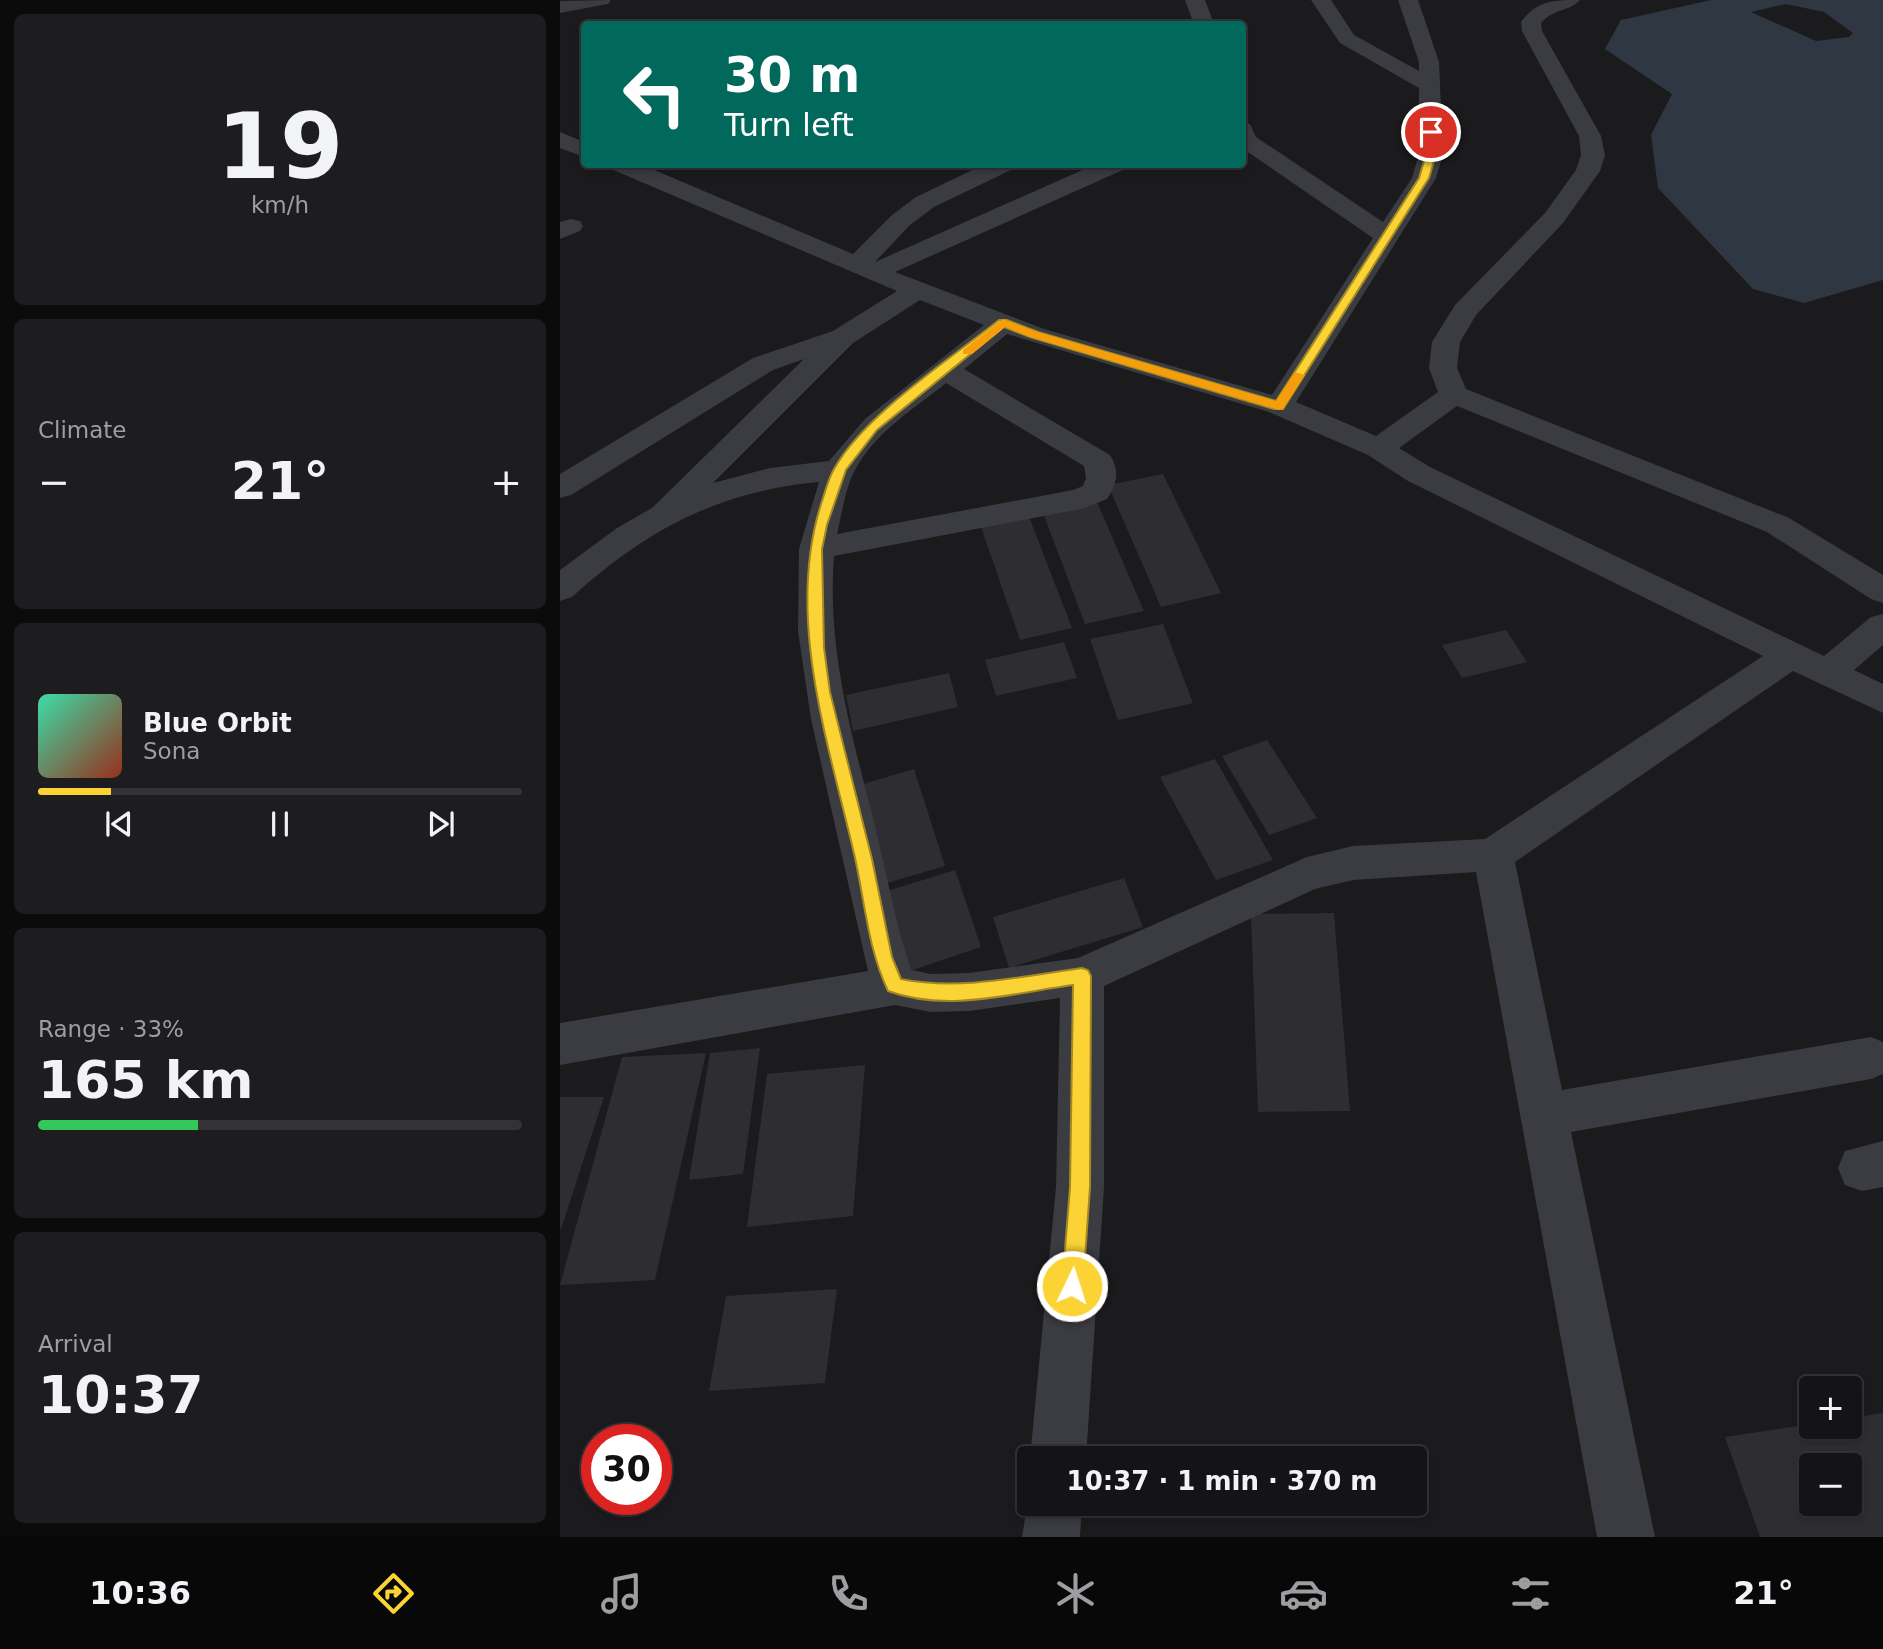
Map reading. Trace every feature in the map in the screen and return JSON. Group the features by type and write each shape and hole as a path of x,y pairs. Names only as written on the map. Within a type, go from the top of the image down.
{"street":[{"path":"560,8 601,0"},
{"path":"1195,0 1203,21"},
{"path":"1321,0 1347,39 1430,86"},
{"path":"1279,406 1424,178 1431,154 1429,62 1408,0"},
{"path":"1570,0 1543,9 1531,22 1532,31 1590,136 1593,155 1588,172 1553,218 1465,311 1446,342 1443,368 1454,394 1778,525 1883,591"},
{"path":"560,139 581,149"},
{"path":"1246,140 1387,236"},
{"path":"628,168 918,290 1034,335 1279,406 1380,448 1419,474 1883,700"},
{"path":"865,268 901,220 925,202 997,168"},
{"path":"865,268 1107,168"},
{"path":"666,511 844,337 918,290"},
{"path":"895,986 883,957 863,859 823,692 817,648 816,549 820,525 839,470 872,428 1003,323"},
{"path":"560,488 763,364 844,337"},
{"path":"816,549 1081,499 1096,492 1102,478 1099,462 945,370"},
{"path":"1380,448 1454,394"},
{"path":"560,589 618,539 666,511 716,491 762,479 839,470"},
{"path":"1828,673 1883,626"},
{"path":"560,1044 895,986 931,993 969,992 1082,976 1307,874 1353,863 1493,855 1791,655"},
{"path":"1493,855 1626,1537"},
{"path":"1059,1446 1080,1187 1082,976"},
{"path":"1544,1115 1871,1058"},
{"path":"1051,1537 1053,1516"}],"shaded area":[{"path":"1711,0 1883,0 1883,280 1804,303 1753,289 1658,188 1651,135 1672,94 1605,49 1621,20","holes":["1786,4 1824,12 1853,33 1849,37 1816,41 1751,12"]}],"building":[{"path":"1163,474 1221,593 1161,607 1108,485"},
{"path":"1097,502 1144,611 1085,624 1043,513"},
{"path":"1028,514 1072,628 1020,640 980,524"},
{"path":"1163,624 1193,703 1118,720 1090,639"},
{"path":"1506,630 1527,662 1462,678 1442,645"},
{"path":"1064,642 1077,678 996,696 985,660"},
{"path":"949,673 958,707 853,731 846,695"},
{"path":"1267,740 1317,818 1269,835 1222,756"},
{"path":"1215,759 1273,860 1216,880 1160,777"},
{"path":"914,769 945,866 880,885 853,787"},
{"path":"955,870 981,947 907,972 884,892"},
{"path":"1124,878 1143,927 1009,968 993,917"},
{"path":"1334,913 1350,1111 1258,1112 1251,914"},
{"path":"760,1048 743,1174 689,1180 710,1053"},
{"path":"706,1053 655,1280 560,1285 622,1057"},
{"path":"865,1065 853,1216 747,1227 767,1074"},
{"path":"560,1097 604,1097 561,1229 560,1229"},
{"path":"837,1289 825,1383 709,1391 726,1296"},
{"path":"1883,1413 1883,1537 1760,1537 1725,1437 1799,1426 1799,1439 1862,1439 1862,1416"}],"slow traffic":[{"path":"968,352 1003,323 1034,335 1279,406 1299,375"}],"route":[{"path":"1072,1286 1080,1187 1082,976 969,992 931,993 895,986 883,957 863,859 823,692 817,648 816,549 820,525 839,470 872,428 1003,323 1034,335 1279,406 1424,178 1431,154 1431,132"}]}
